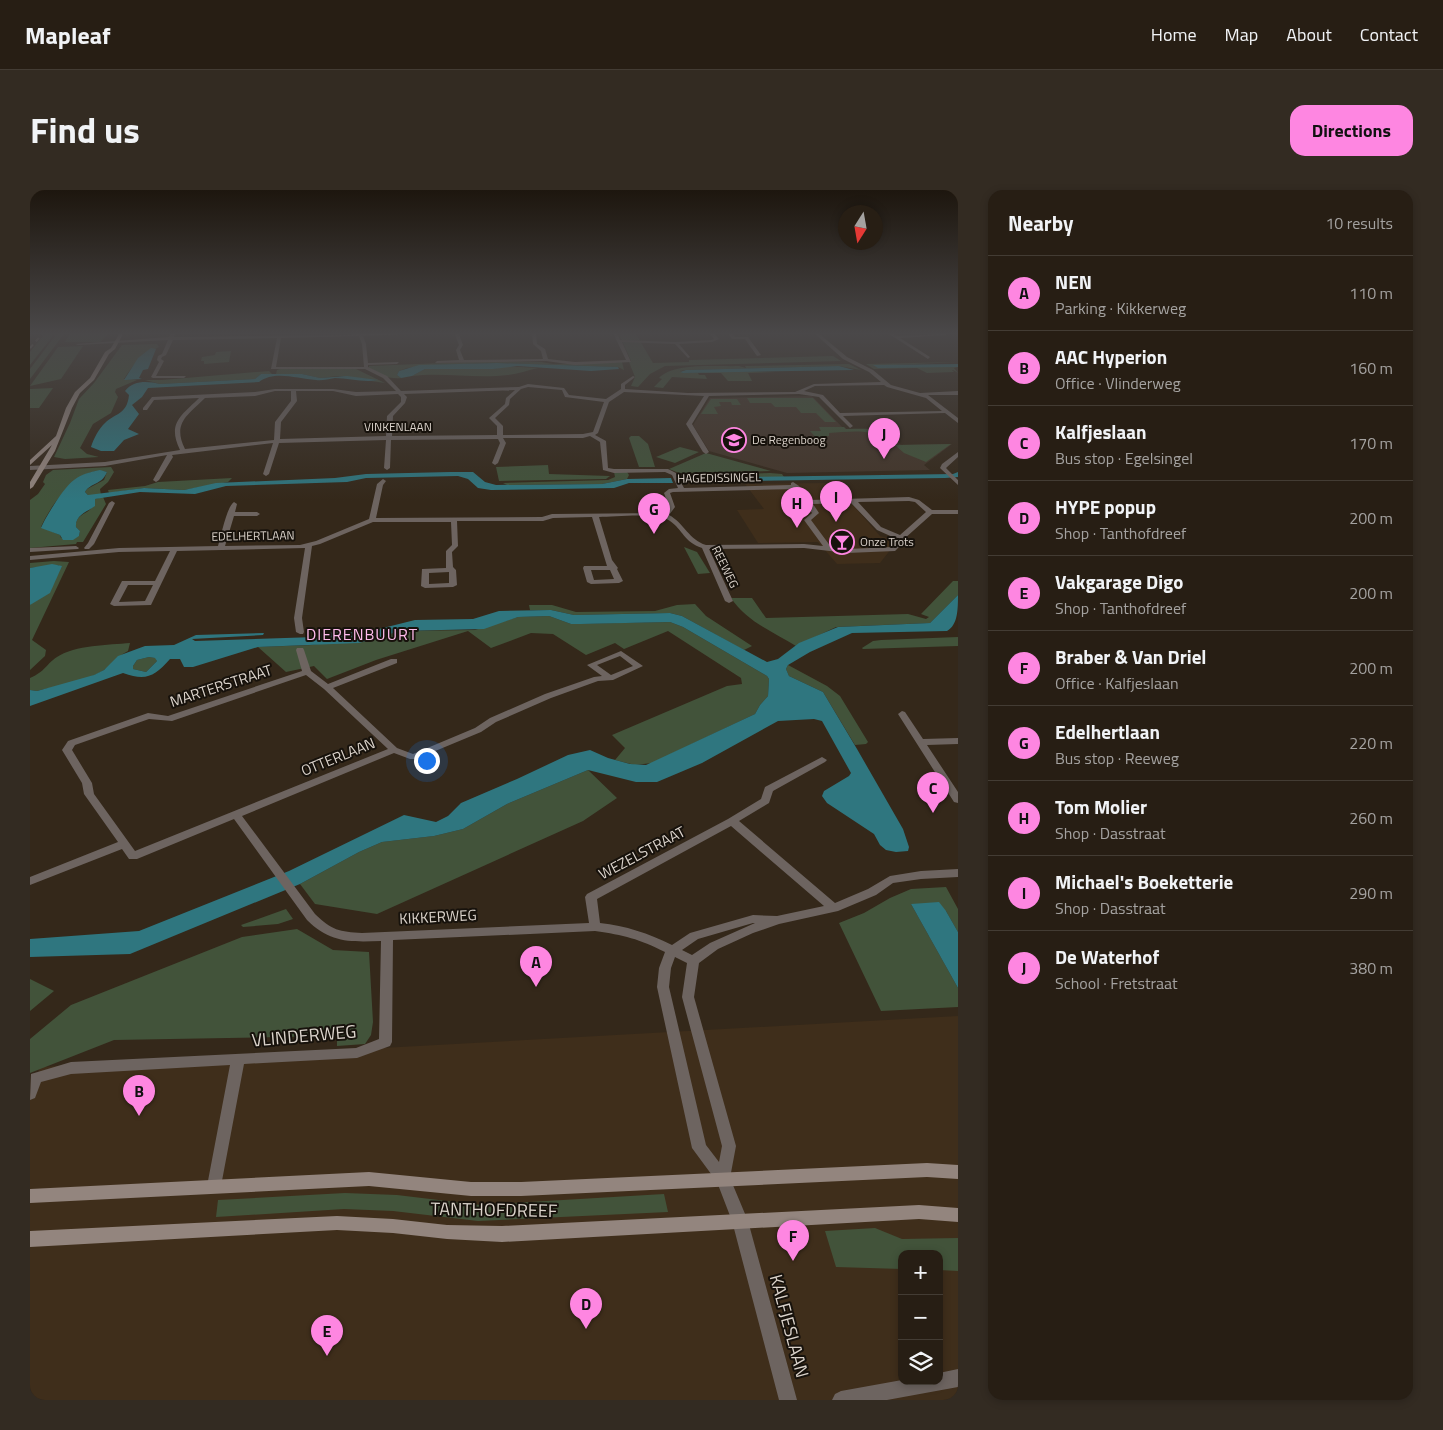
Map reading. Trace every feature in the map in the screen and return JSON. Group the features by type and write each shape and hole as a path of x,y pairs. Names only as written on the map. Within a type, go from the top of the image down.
{"street":[{"path":"30,487 45,465 64,424 69,408 82,388"},
{"path":"387,468 390,416 403,402 404,397 395,388"},
{"path":"145,409 152,399 213,395 293,391 400,393 501,388"},
{"path":"495,463 503,443 500,438 500,426 492,418 507,404 508,399 519,388"},
{"path":"559,388 564,389 567,396 607,401"},
{"path":"798,392 806,388"},
{"path":"901,388 928,397 958,421"},
{"path":"681,488 675,476 666,470 614,471 605,469 603,441 592,435 599,425 607,401 623,390 706,394 798,392 821,396 850,426"},
{"path":"266,474 277,441 278,422 294,401 293,391"},
{"path":"919,394 958,393"},
{"path":"706,394 688,424 706,452"},
{"path":"183,450 175,433 176,426 202,397"},
{"path":"839,415 945,412"},
{"path":"30,463 58,435"},
{"name":"VINKENLAAN","path":"30,463 45,465 104,464 183,450 277,441 592,435"},
{"path":"156,480 170,457 169,453"},
{"path":"958,454 944,464 943,468 958,483"},
{"name":"VINKENLAAN","path":"30,468 45,465"},
{"path":"372,520 380,484 383,481"},
{"name":"HAGEDISSINGEL","path":"666,515 672,507 667,493 681,488 792,486 809,502"},
{"path":"809,502 909,499 917,501 930,512 958,512"},
{"path":"849,501 886,534 901,538"},
{"path":"809,502 816,513 807,520 829,549"},
{"path":"86,548 91,544 112,503"},
{"path":"221,548 234,504"},
{"path":"705,547 804,546 829,549 895,549 900,544 901,538 930,512"},
{"path":"230,514 257,514"},
{"path":"595,515 608,560 614,568"},
{"name":"EDELHERTLAAN","path":"30,558 119,550 309,545 372,520 543,519 552,516 666,515"},
{"name":"REEWEG","path":"666,515 677,521 688,540 705,547 729,601"},
{"path":"452,570 449,567 449,550 455,546 454,519"},
{"path":"300,632 298,618 309,545"},
{"name":"EDELHERTLAAN","path":"30,550 86,548 119,550"},
{"path":"159,582 125,583 114,604 148,603 159,582 175,549"},
{"path":"300,650 307,672 327,686 394,750"},
{"path":"327,686 394,661"},
{"name":"MARTERSTRAAT","path":"133,856 89,794 87,783 67,750 71,743 148,716 169,719 307,672"},
{"name":"OTTERLAAN","path":"133,856 394,750 413,757 478,730 493,720 548,696 598,679 610,678"},
{"path":"902,714 958,800"},
{"path":"921,742 958,741"},
{"name":"WEZELSTRAAT","path":"595,927 591,897 732,821 765,801 769,789 822,760"},
{"name":"KIKKERWEG","path":"236,814 296,898 322,929 340,937 595,927 621,930 645,937 693,961"},
{"path":"732,821 834,908"},
{"path":"30,881 124,844"},
{"path":"693,961 714,946 749,930 777,920 834,908 872,892 890,880 921,875 958,873"},
{"path":"672,952 694,936 753,919 777,920"},
{"name":"VLINDERWEG","path":"30,1094 36,1078 71,1068 357,1053 385,1042 387,936"},
{"name":"KALFJESLAAN","path":"672,952 665,968 663,987 698,1148 724,1178 740,1221 788,1400"},
{"name":"KALFJESLAAN","path":"693,961 688,997 729,1146 724,1178"},
{"name":"VLINDERWEG","path":"214,1186 238,1060"},
{"name":"TANTHOFDREEF","path":"30,1196 369,1179 471,1189 521,1189 724,1178 928,1170 958,1172"},
{"name":"TANTHOFDREEF","path":"30,1240 337,1223 393,1226 447,1232 502,1234 918,1212 958,1215"},
{"path":"841,1400 958,1378"}],"shaded area":[{"path":"812,396 844,429 884,429 901,445 952,444 924,465 930,470 787,473 709,451 693,425 710,398"},
{"path":"830,483 847,504 852,504 880,536 895,540 895,544 880,563 837,564 818,542 758,543 737,510 764,509 745,484"},
{"path":"958,1016 958,1398 948,1400 30,1400 30,1095 40,1067"}],"green space":[{"path":"53,388 39,408 30,408 30,389"},
{"path":"89,388 117,388 115,392 118,397 111,413 93,424 80,448 87,454 99,457 65,459 54,457 70,423 79,399"},
{"path":"747,398 813,398 836,422 825,422 816,413 801,413 796,407 775,407 771,403 750,403"},
{"path":"711,399 737,399 741,405 732,405 731,402 719,402 721,406 714,407 718,414 701,414"},
{"path":"819,427 873,429 891,436 897,441 889,443 876,435 861,432 829,433 829,436 821,436 824,440 818,440 810,431 821,431"},
{"path":"631,436 639,436 648,444 655,467 639,467 629,438"},
{"path":"951,444 926,462 904,453 895,445"},
{"path":"680,447 699,452 675,463 656,457"},
{"path":"706,453 771,471 679,473 669,469"},
{"path":"548,465 549,474 610,476 606,479 499,481 496,467"},
{"path":"111,467 114,472 108,482 100,489 101,495 88,495 85,492 104,480 107,472 96,471 86,474 76,480 58,498 41,527 60,535 61,538 79,536 80,531 76,527 77,520 90,510 95,499 103,497 106,504 83,542 30,548 30,500 38,494 45,484 43,482 46,475 53,470"},
{"path":"614,472 627,472 629,475 627,479 602,484 507,485 503,483 608,480 615,477"},
{"path":"782,474 784,477 682,478 680,475"},
{"path":"232,478 228,482 184,490 144,488 109,493 108,490 145,486 158,482"},
{"path":"684,547 697,552 710,573 698,574"},
{"path":"69,562 32,640 46,650 45,656 30,670 30,605 59,565 30,568 30,563"},
{"path":"953,581 958,581 958,595 930,623 836,627 796,646 752,620 731,598 752,598 766,618 908,614 926,619 929,617 921,614"},
{"path":"695,604 706,616 752,646 744,650 682,616 670,613 574,615 551,610 530,610 529,605 552,605 576,612 655,611 677,605"},
{"path":"549,616 571,624 670,622 683,627 767,676 769,679 768,696 755,714 652,763 635,765 615,760 625,748 612,735 727,686 742,684 741,678 668,631 624,649 615,643 586,655 553,634 531,633 491,648 468,631 376,660 327,679 314,666 286,672 258,647 312,645 400,631 475,630 518,617"},
{"path":"958,637 958,646 862,648 873,641 881,640"},
{"path":"130,643 128,651 97,674 37,691 30,690 30,678 64,653 92,646"},
{"path":"149,657 156,658 157,661 146,672 133,669 137,660"},
{"path":"788,665 827,686 840,696 868,742 855,745 823,692 789,676 786,669"},
{"path":"588,770 617,798 583,821 377,914 315,904 300,884 359,852 382,842 434,836 463,829 507,804"},
{"path":"946,887 958,909 958,932 946,911 911,904 958,988 958,1007 881,1011 839,923 864,913 890,898 911,889"},
{"path":"286,909 293,919 278,924 243,927 241,925"},
{"path":"297,929 333,950 369,952 373,1022 371,1035 365,1044 337,1046 337,1036 114,1040 30,1073 30,1039 71,1005 242,937"},
{"path":"30,979 54,991 30,1011"},
{"path":"345,1193 397,1195 480,1205 664,1194 668,1212 478,1221 393,1211 344,1209 216,1217 218,1200"},
{"path":"875,1228 902,1239 958,1238 958,1271 943,1270 943,1250 898,1250 898,1269 836,1267 825,1231"}],"water":[{"path":"127,388 148,388 142,397 132,405 139,414 128,429 139,434 124,440 114,451 101,451 91,447 96,434 103,425 120,413 126,406 129,395 125,391"},
{"path":"100,470 107,472 102,480 87,489 85,492 88,495 144,488 184,490 216,483 335,478 366,474 450,472 473,472 485,482 496,485 602,484 627,479 671,478 673,483 629,483 614,488 491,490 478,488 468,479 458,476 366,478 347,482 226,486 195,494 140,492 95,499 95,506 82,514 77,520 76,527 80,531 79,536 73,540 63,540 60,535 41,528 56,502 70,484 83,475"},
{"path":"958,472 958,477 945,478 685,482 682,478 953,474"},
{"path":"52,564 62,566 50,593 30,605 30,568"},
{"path":"958,595 955,621 947,631 852,633 810,652 788,665 786,669 789,676 823,692 903,829 909,847 908,851 896,852 886,850 880,845 874,834 827,803 822,796 824,791 851,773 822,721 814,719 778,721 702,763 657,782 636,782 588,770 507,804 463,829 434,836 382,842 359,852 300,884 130,954 30,957 30,939 139,931 289,871 404,815 436,822 448,816 461,803 568,755 590,750 608,758 630,764 646,765 755,714 768,696 769,679 767,676 683,627 670,622 571,624 549,616 518,617 484,629 400,631 359,643 258,647 193,667 184,667 180,659 170,659 159,670 149,676 138,677 123,673 30,706 30,690 37,691 94,675 104,670 118,656 145,646 174,645 196,635 264,633 263,635 192,639 195,641 316,637 322,633 367,632 415,620 473,619 499,611 551,610 574,615 670,613 682,616 767,662 778,659 799,643 838,627 930,623","holes":["149,657 155,658 157,661 146,672 133,669 137,660"]},
{"path":"939,902 958,932 958,988 911,904"}],"place":[{"name":"De Regenboog","path":"734,440"},
{"name":"De Waterhof","path":"884,459"},
{"name":"Michael's Boeketterie","path":"836,522"},
{"name":"Tom Molier","path":"797,528"},
{"name":"Edelhertlaan","path":"654,534"},
{"name":"Onze Trots","path":"842,542"},
{"name":"Kalfjeslaan","path":"933,813"},
{"name":"NEN","path":"536,987"},
{"name":"AAC Hyperion","path":"139,1116"},
{"name":"Braber & Van Driel","path":"793,1261"},
{"name":"HYPE popup","path":"586,1329"},
{"name":"Vakgarage Digo","path":"327,1356"}],"district":[{"name":"DIERENBUURT","path":"362,634"}]}
